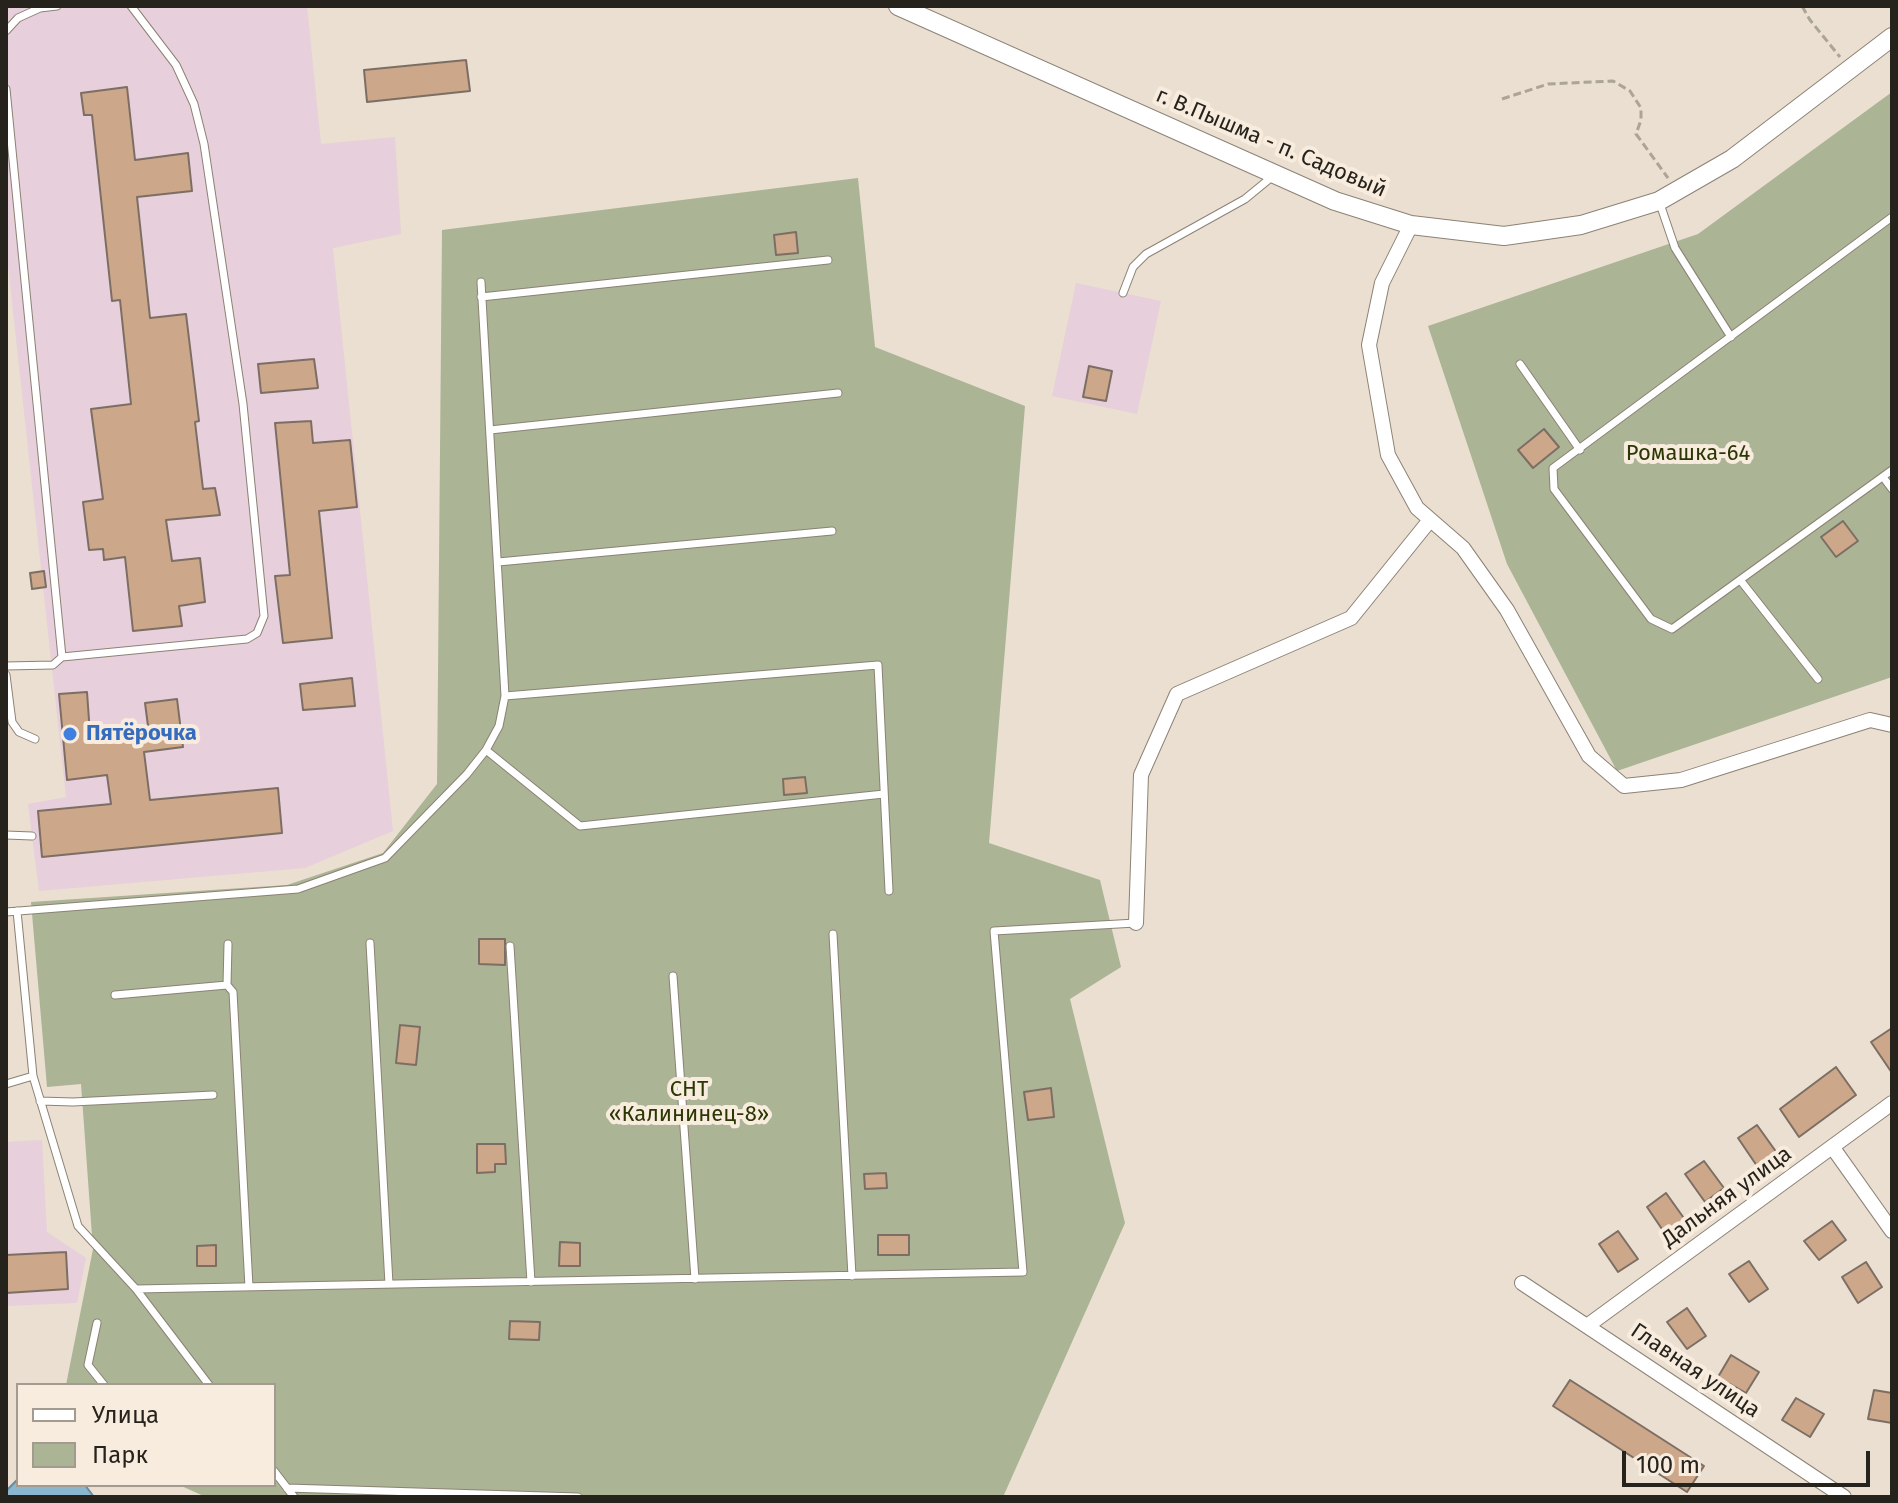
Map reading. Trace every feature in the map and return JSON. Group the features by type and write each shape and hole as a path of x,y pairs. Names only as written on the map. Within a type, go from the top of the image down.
{"main road":[{"name":"г. В.Пышма - п. Садовый","path":"898,6 1335,201 1411,225 1504,236 1581,225 1659,201 1732,159 1892,37"}],"street":[{"path":"1411,225 1382,283 1369,345 1388,455 1417,508 1463,548 1507,610 1589,756 1624,786 1681,780 1870,720 1892,725"},
{"path":"1136,923 1141,775 1177,694 1351,618 1430,520"},
{"name":"Дальняя улица","path":"1587,1326 1892,1103"},
{"path":"1833,1148 1892,1231"},
{"name":"Главная улица","path":"1522,1283 1844,1497"}],"lane":[{"path":"6,31 18,18 40,8 57,6"},
{"path":"6,666 53,665 62,657 247,639 257,633 264,616 243,404 204,144 194,104 176,65 131,6"},
{"path":"6,89 62,657"},
{"path":"1123,293 1133,267 1146,254 1245,199 1274,174"},
{"path":"1659,201 1675,248 1731,337"},
{"path":"1892,217 1553,468 1554,489 1651,619 1672,629 1892,470"},
{"path":"481,297 828,260"},
{"path":"6,912 298,889 385,858 467,774 486,750 499,726 505,696 481,282"},
{"path":"1520,364 1580,450"},
{"path":"490,430 838,393"},
{"path":"1883,477 1892,489"},
{"path":"498,562 832,531"},
{"path":"1741,581 1818,679"},
{"path":"505,696 878,665 889,891"},
{"path":"6,675 12,722 19,732 35,739"},
{"path":"486,750 580,826 884,794"},
{"path":"6,835 32,836"},
{"path":"17,911 33,1076 78,1226 136,1289 207,1383"},
{"path":"136,1289 1023,1272 994,931 1136,923"},
{"path":"833,934 852,1276"},
{"path":"370,943 389,1284"},
{"path":"228,944 227,985 233,992 249,1287"},
{"path":"510,946 531,1282"},
{"path":"673,976 695,1279"},
{"path":"115,995 227,985"},
{"path":"6,1084 33,1076"},
{"path":"40,1101 213,1095"},
{"path":"97,1323 88,1365 102,1383"},
{"path":"276,1474 294,1497"},
{"path":"287,1488 578,1497"}],"path":[{"path":"1802,6 1850,69"},
{"path":"1502,99 1548,84 1613,81 1630,91 1641,108 1636,134 1677,191"}],"shaded area":[{"path":"6,6 307,6 321,144 395,137 401,234 333,248 393,831 305,868 39,891 28,804 66,797 6,247"},
{"path":"1076,283 1161,301 1137,414 1052,396"},
{"path":"42,1140 47,1232 86,1258 77,1303 6,1306 6,1142"}],"green space":[{"name":"Ромашка-64","path":"1892,92 1892,677 1617,771 1507,564 1428,326 1698,234"},
{"name":"СНТ «Калининец-8»","path":"858,178 875,347 1025,406 989,843 1100,880 1121,967 1070,999 1125,1223 1003,1497 206,1497 184,1487 276,1487 276,1383 66,1383 93,1249 81,1084 47,1087 31,902 287,885 383,853 437,784 442,230"}],"water":[{"path":"16,1481 16,1487 86,1487 94,1497 6,1497 6,1491"}],"building":[{"path":"466,60 470,91 367,102 364,70"},
{"path":"127,87 135,160 188,153 192,191 137,197 150,318 186,314 199,421 195,422 203,489 215,488 220,515 166,520 172,561 200,558 205,602 179,606 182,626 133,631 125,557 104,560 103,549 89,550 83,502 103,499 91,409 131,404 120,300 112,301 92,115 84,115 81,93"},
{"path":"796,232 798,253 776,255 774,235"},
{"path":"314,359 318,388 261,393 258,364"},
{"path":"1089,366 1112,371 1106,401 1083,397"},
{"path":"311,421 313,443 350,440 357,507 319,511 332,638 283,643 275,576 290,575 275,423"},
{"path":"1544,429 1559,447 1533,468 1518,450"},
{"path":"1843,521 1858,541 1836,557 1821,537"},
{"path":"44,571 46,587 32,589 30,573"},
{"path":"352,678 355,706 303,710 300,684"},
{"path":"87,692 90,734 148,726 145,703 177,699 183,747 144,752 150,800 278,788 282,833 42,857 38,811 111,804 107,775 67,780 59,694"},
{"path":"805,777 807,793 784,795 783,779"},
{"path":"479,939 505,939 505,965 479,964"},
{"path":"400,1025 420,1027 416,1065 396,1063"},
{"path":"1892,1028 1892,1073 1871,1042"},
{"path":"1836,1067 1856,1095 1799,1137 1780,1109"},
{"path":"1051,1088 1054,1117 1028,1120 1024,1092"},
{"path":"1757,1125 1777,1153 1757,1166 1738,1138"},
{"path":"477,1144 505,1144 506,1164 495,1164 495,1172 477,1173"},
{"path":"1704,1161 1724,1188 1705,1202 1685,1174"},
{"path":"886,1173 887,1188 865,1189 864,1174"},
{"path":"1666,1193 1686,1221 1666,1235 1647,1207"},
{"path":"1832,1221 1846,1240 1819,1260 1804,1241"},
{"path":"1618,1231 1638,1259 1618,1272 1599,1244"},
{"path":"878,1235 909,1235 909,1255 878,1255"},
{"path":"560,1242 580,1243 580,1266 559,1266"},
{"path":"216,1245 216,1266 197,1266 197,1246"},
{"path":"66,1252 68,1289 6,1293 6,1255"},
{"path":"1749,1261 1768,1289 1749,1302 1729,1274"},
{"path":"1866,1262 1882,1287 1858,1303 1842,1277"},
{"path":"1687,1308 1706,1336 1687,1349 1667,1322"},
{"path":"510,1321 540,1322 539,1340 509,1339"},
{"path":"1731,1355 1759,1372 1746,1393 1718,1377"},
{"path":"1570,1380 1704,1466 1687,1492 1553,1406"},
{"path":"1874,1390 1892,1393 1892,1423 1868,1419"},
{"path":"1796,1398 1824,1414 1810,1437 1782,1420"}],"place":[{"name":"Пятёрочка","path":"70,734"}]}
